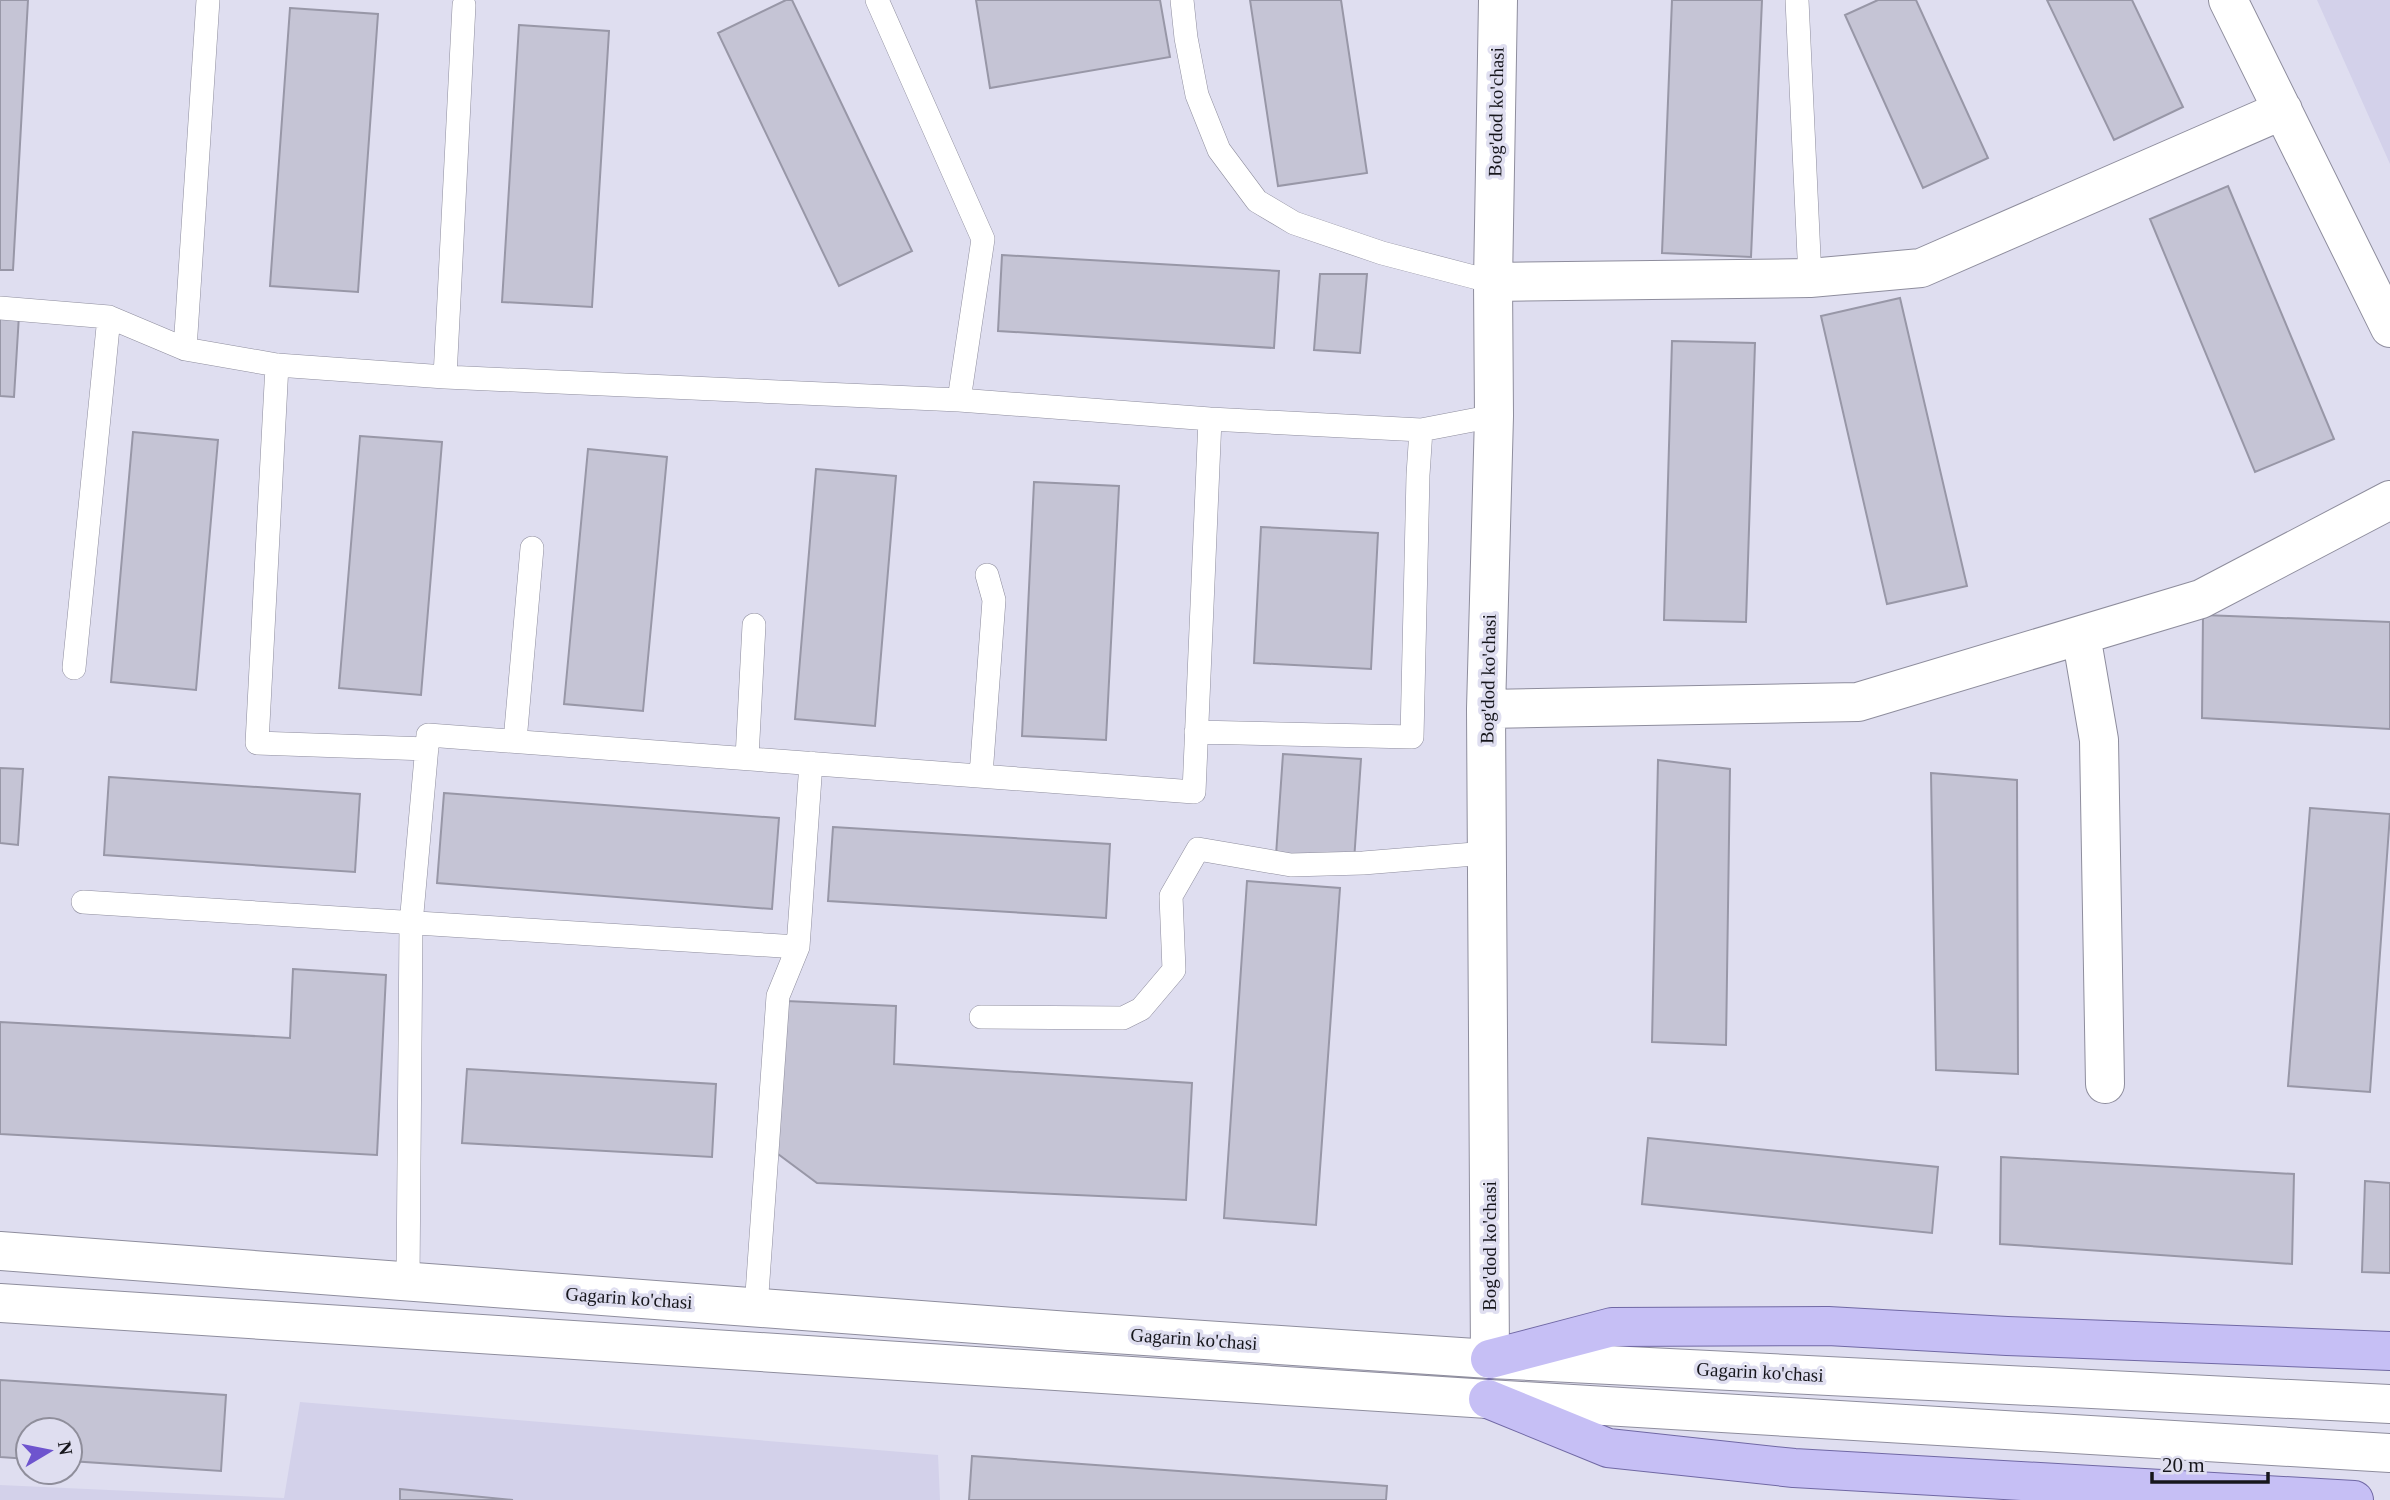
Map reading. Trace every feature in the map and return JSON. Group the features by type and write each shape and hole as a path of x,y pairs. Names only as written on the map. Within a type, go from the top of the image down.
{"main road":[{"name":"Bog'dod ko'chasi","path":"1490,1359 1486,709 1494,416 1493,282 1498,0"},
{"path":"2228,0 2390,328"},
{"path":"1493,282 1811,278 1921,268 2283,110"},
{"path":"1486,709 1858,702 2201,599 2390,500"},
{"path":"2081,635 2099,740 2105,1084"},
{"name":"Gagarin ko'chasi","path":"0,1251 756,1308 1490,1359 2390,1404"},
{"name":"Gagarin ko'chasi","path":"0,1303 1488,1399 2390,1453"},
{"path":"1490,1359 1612,1326 1828,1326 2390,1351"},
{"path":"1488,1399 1608,1448 1794,1468 2354,1500"}],"lane":[{"path":"185,349 208,0"},
{"path":"877,0 983,239 959,400"},
{"path":"1182,0 1197,95 1219,150 1257,201 1294,223 1382,253 1493,282"},
{"path":"1797,0 1811,278"},
{"path":"445,377 464,5"},
{"path":"0,308 109,317 185,349 277,365 445,377 959,400 1210,419 1421,430 1494,416"},
{"path":"74,668 109,317"},
{"path":"277,365 257,743 427,750"},
{"path":"408,1282 411,924 428,735 1194,792 1210,419"},
{"path":"1196,732 1412,737 1421,430"},
{"path":"515,741 531,548"},
{"path":"981,775 994,600 987,575"},
{"path":"747,758 754,625"},
{"path":"756,1308 778,996 798,947 811,763"},
{"path":"981,1017 1123,1018 1141,1009 1174,970 1171,896 1198,849 1291,865 1487,853"},
{"path":"83,902 798,947"}],"shaded area":[{"path":"2317,0 2390,0 2390,164"},
{"path":"300,1402 938,1455 940,1500 0,1500 0,1485 284,1498"}],"building":[{"path":"0,0 28,0 13,270 0,270"},
{"path":"786,0 792,0 912,251 839,286 718,33"},
{"path":"976,0 1160,0 1170,57 990,88"},
{"path":"1250,0 1341,0 1367,173 1278,186"},
{"path":"1672,0 1762,0 1751,257 1662,253"},
{"path":"1878,0 1916,0 1988,158 1923,188 1845,15"},
{"path":"2047,0 2132,0 2183,107 2114,140"},
{"path":"290,8 378,14 358,292 270,286"},
{"path":"519,25 609,31 592,307 502,302"},
{"path":"2228,186 2334,439 2255,472 2150,219"},
{"path":"1002,255 1279,271 1274,348 998,331"},
{"path":"1320,274 1367,274 1360,353 1314,350"},
{"path":"1900,298 1967,586 1887,604 1821,316"},
{"path":"0,314 19,315 14,397 0,396"},
{"path":"1672,341 1755,343 1746,622 1664,620"},
{"path":"133,432 218,440 196,690 111,682"},
{"path":"360,436 442,442 421,695 339,688"},
{"path":"588,449 667,457 643,711 564,704"},
{"path":"816,469 896,476 875,726 795,719"},
{"path":"1034,482 1119,486 1106,740 1022,736"},
{"path":"1261,527 1378,533 1371,669 1254,663"},
{"path":"2203,615 2390,622 2390,729 2202,718"},
{"path":"1283,754 1361,759 1354,861 1276,855"},
{"path":"1658,760 1730,769 1726,1045 1652,1042"},
{"path":"0,768 23,769 18,845 0,843"},
{"path":"1931,773 2017,780 2018,1074 1936,1070"},
{"path":"109,777 360,794 355,872 104,855"},
{"path":"444,793 779,818 772,909 437,883"},
{"path":"2310,808 2390,814 2370,1092 2288,1086"},
{"path":"833,827 1110,844 1106,918 828,901"},
{"path":"1247,881 1340,888 1316,1225 1224,1218"},
{"path":"293,969 386,975 377,1155 0,1134 0,1022 290,1038"},
{"path":"786,1001 896,1006 894,1064 1192,1083 1186,1200 817,1183 774,1151"},
{"path":"467,1069 716,1084 712,1157 462,1143"},
{"path":"1648,1138 1938,1167 1932,1233 1642,1204"},
{"path":"2001,1157 2294,1174 2292,1264 2000,1244"},
{"path":"2365,1181 2390,1183 2390,1273 2362,1272"},
{"path":"0,1380 226,1395 221,1471 84,1462 84,1416 14,1416 14,1458 0,1457"},
{"path":"972,1456 1387,1486 1386,1500 969,1500"},
{"path":"400,1489 513,1500 400,1500"}]}
